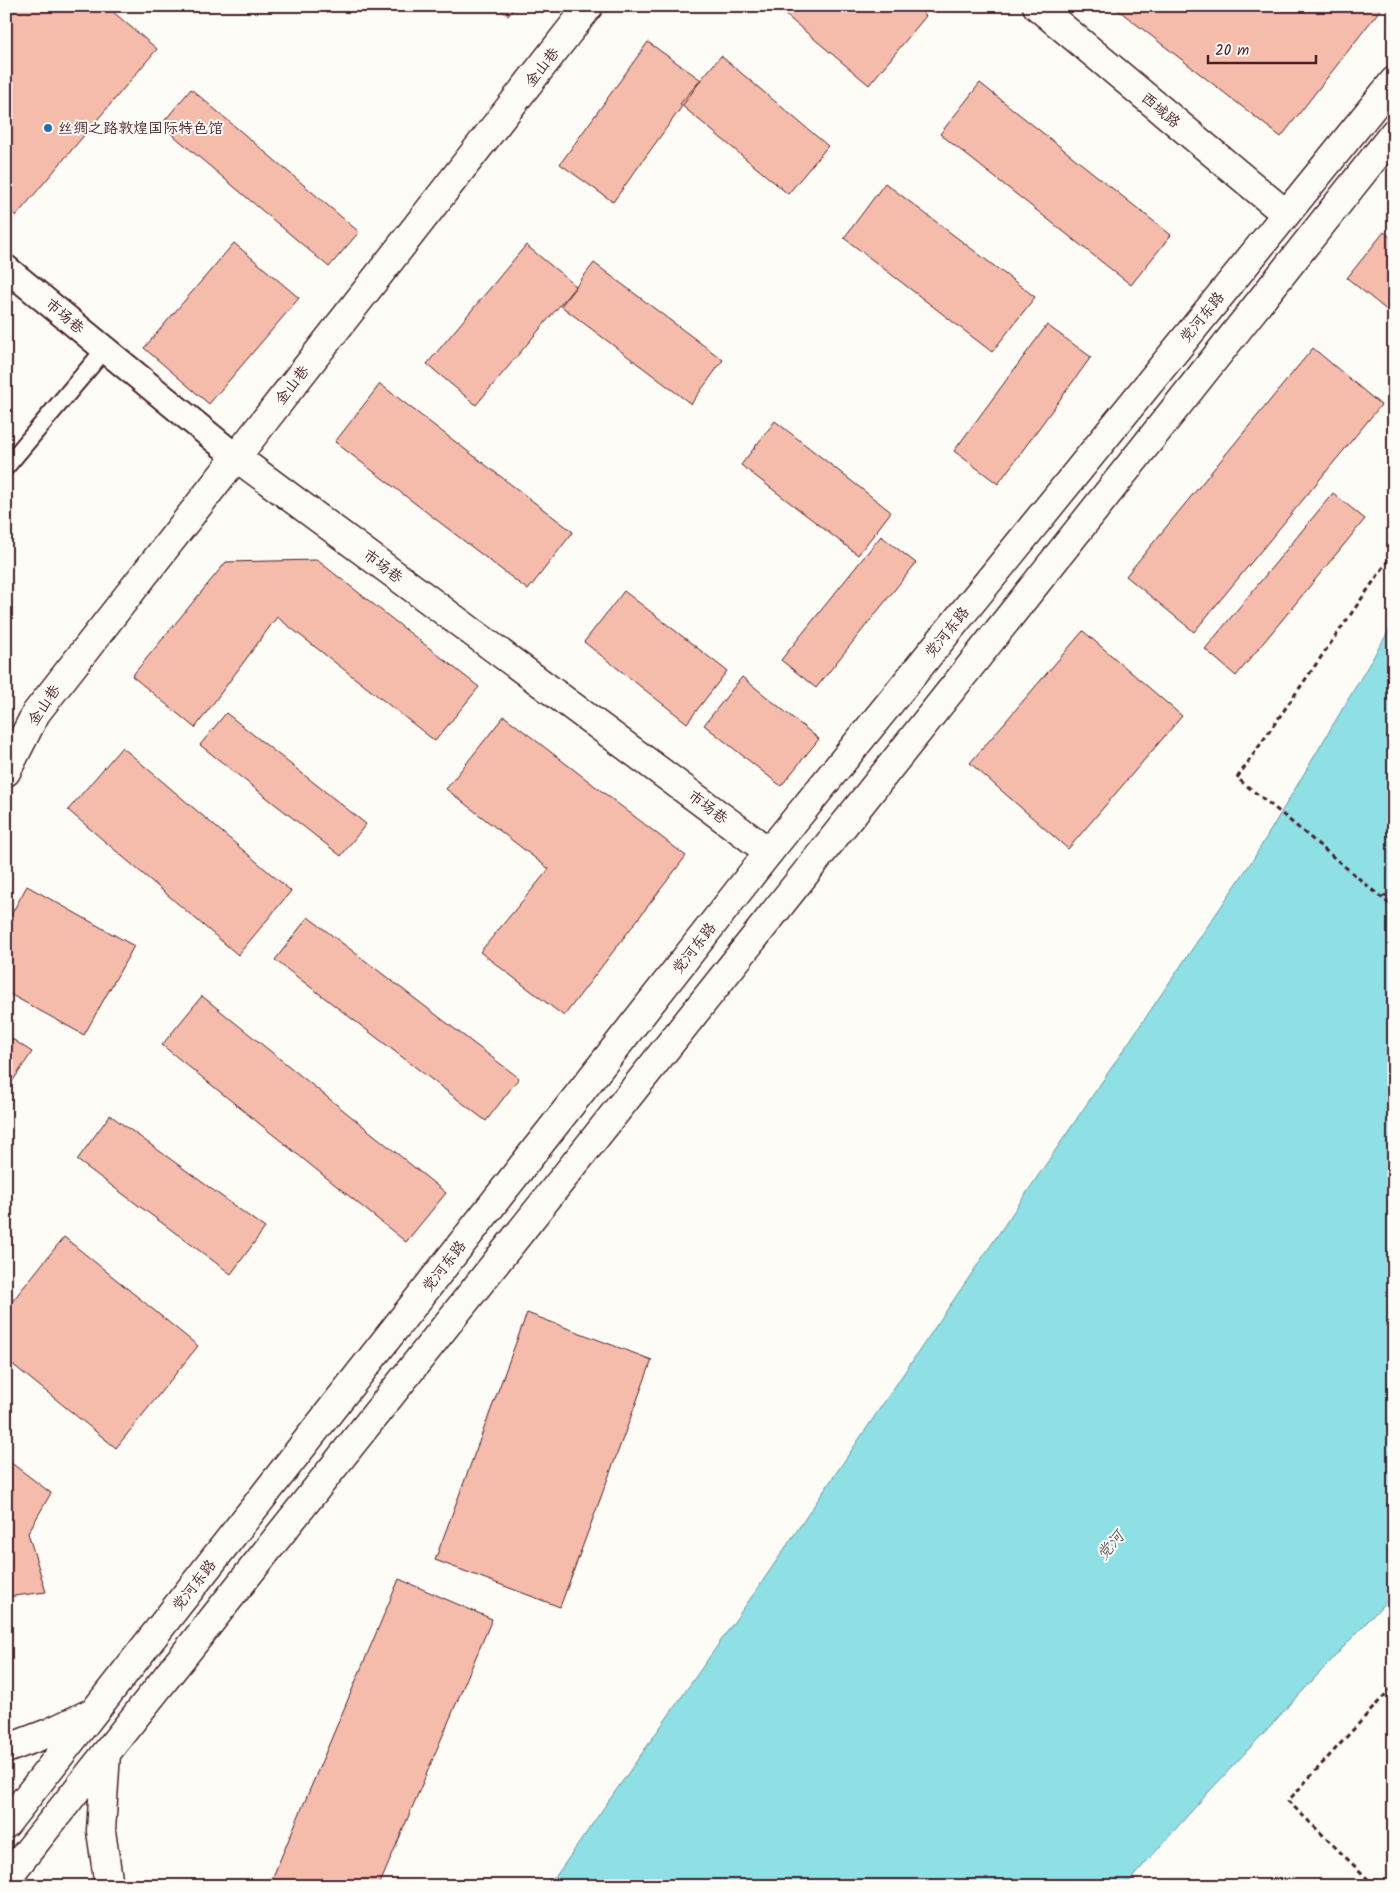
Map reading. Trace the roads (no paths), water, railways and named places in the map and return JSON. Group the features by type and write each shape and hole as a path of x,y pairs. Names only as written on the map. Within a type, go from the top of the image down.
{"main road":[{"name":"金山巷","path":"6,772 36,713 589,6"},
{"name":"西域路","path":"1036,6 1286,214"},
{"name":"党河东路","path":"6,1824 769,852 1394,81"},
{"path":"6,1879 1394,133"},
{"name":"市场巷","path":"236,457 769,852"},
{"path":"6,1749 51,1732 96,1710"},
{"path":"106,1753 101,1832 109,1886"}],"street":[{"name":"市场巷","path":"6,268 236,457"}],"lane":[{"path":"6,467 105,349"}],"water":[{"name":"党河","path":"1394,622 1394,1593 1205,1796 1125,1886 549,1886 762,1582 1254,858"}],"place":[{"name":"丝绸之路敦煌国际特色馆","path":"48,128"}]}
